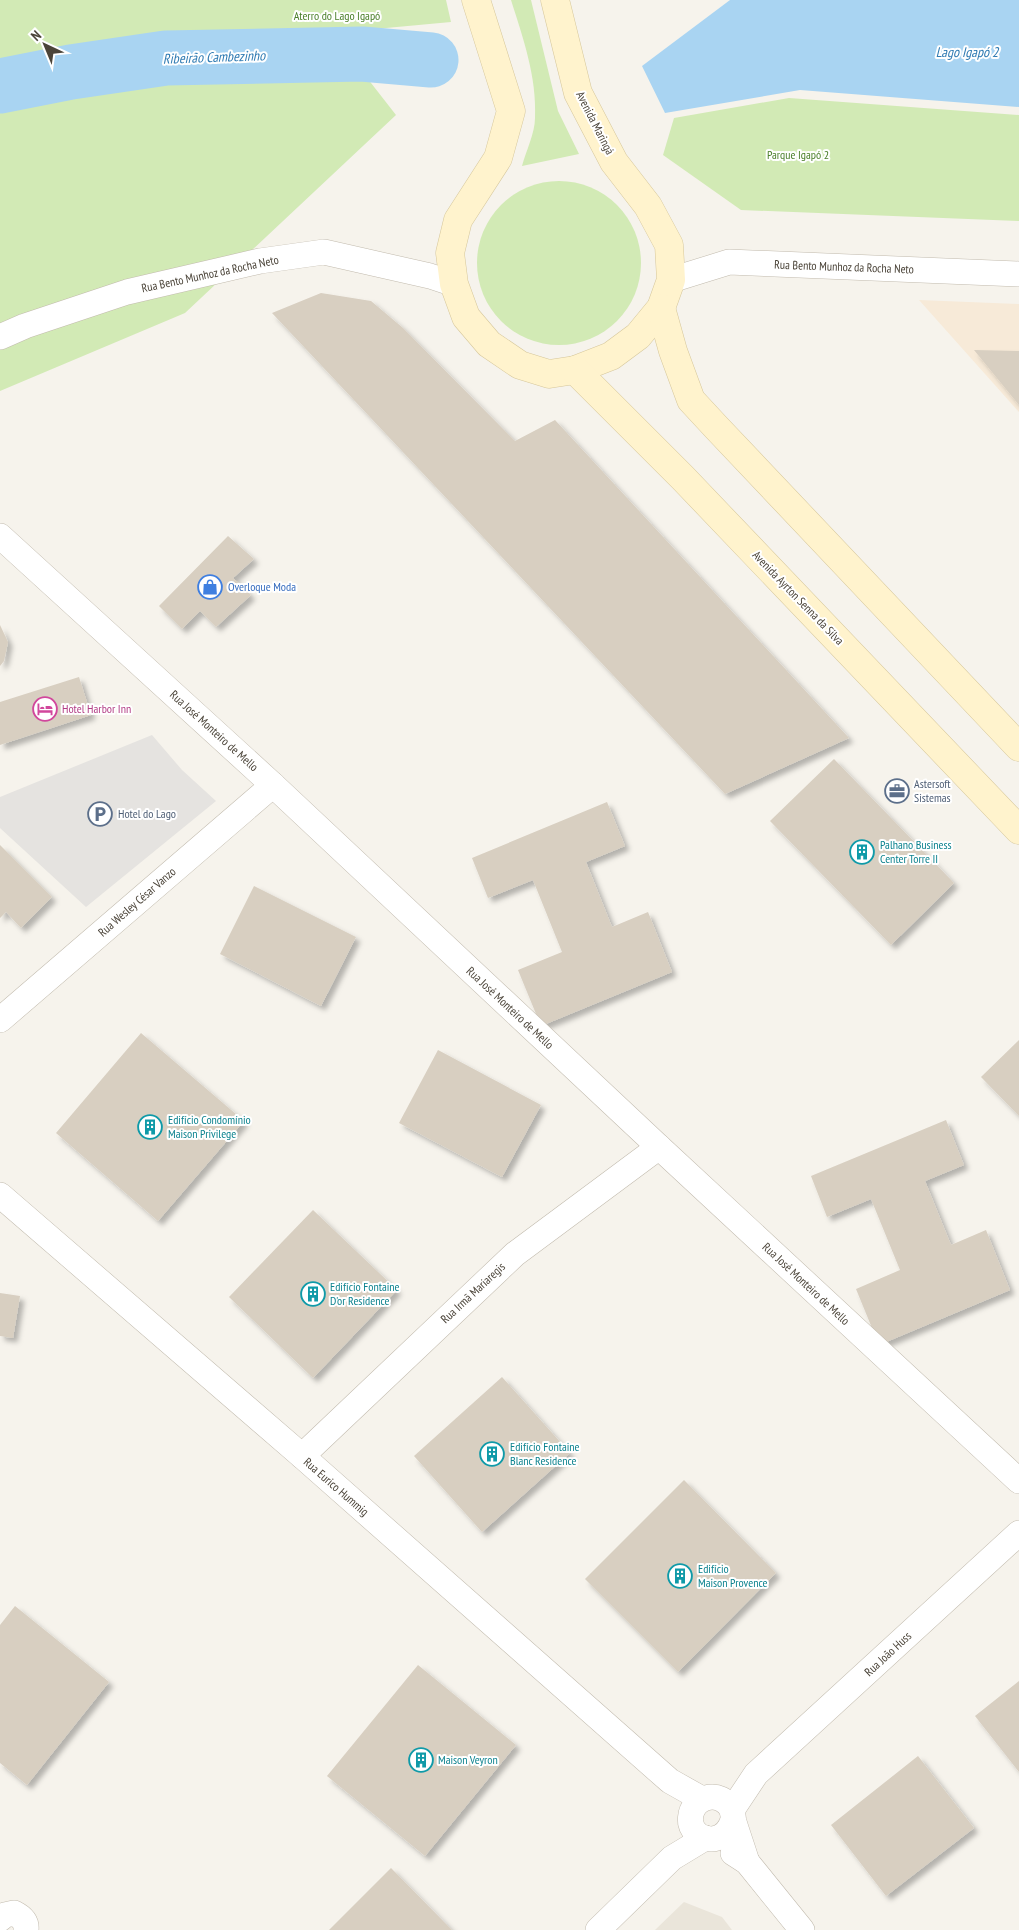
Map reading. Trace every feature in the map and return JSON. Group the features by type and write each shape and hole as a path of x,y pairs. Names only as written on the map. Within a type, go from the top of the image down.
{"main road":[{"path":"476,0 511,111 498,158 458,220 450,253 454,284 466,317 489,344 520,364 549,374 575,370 612,356 638,336 661,308 671,280"},
{"name":"Avenida Maringá","path":"555,0 578,93 614,162 648,206 670,245 671,280"},
{"path":"661,308 673,351 692,400 729,442 1019,747"},
{"name":"Avenida Ayrton Senna da Silva","path":"575,370 683,478 1019,830"}],"street":[{"name":"Rua Bento Munhoz da Rocha Neto","path":"0,338 25,326 127,292 260,261 324,252 430,276 454,284"},
{"name":"Rua Bento Munhoz da Rocha Neto","path":"671,280 729,262 1019,274"},
{"name":"Rua José Monteiro de Mello","path":"0,536 273,784 659,1147 1019,1481"},
{"name":"Rua Wesley César Vanzo","path":"0,1020 273,784"},
{"name":"Rua Irmã Mariaregis","path":"302,1456 515,1254 659,1147"},
{"name":"Rua Eurico Hummig","path":"0,1196 302,1456 670,1780 703,1819 747,1862 802,1930"},
{"name":"Rua João Huss","path":"756,1774 733,1815 731,1829 724,1836 703,1819 756,1774 1019,1533"},
{"path":"598,1930 672,1858 719,1798 727,1802 733,1815"},
{"name":"Rua Eurico Hummig","path":"733,1815 747,1862"},
{"path":"0,1920 5,1915 14,1913 22,1918 26,1930"}],"shaded area":[{"path":"919,300 1019,304 1019,412"},
{"name":"Hotel do Lago","path":"152,735 182,770 216,801 86,907 0,828 0,797"},
{"path":"684,1902 722,1917 732,1930 655,1930"}],"green space":[{"name":"Aterro do Lago Igapó","path":"0,0 446,0 451,22 332,33 396,115 185,313 0,391"},
{"path":"511,0 531,0 558,111 579,154 522,166 534,130 535,103 528,58"},
{"name":"Parque Igapó 2","path":"789,98 1019,115 1019,221 741,210 663,155 674,118"},
{"path":"567,181 583,184 598,190 623,211 632,224 638,239 641,263 640,279 632,302 611,327 598,336 583,342 551,345 535,342 520,336 495,315 486,302 480,287 477,255 480,239 486,224 507,199 520,190 535,184"}],"water":[{"name":"Lago Igapó 2","path":"730,0 1019,0 1019,107 800,90 665,113 642,66"}],"building":[{"path":"321,293 371,301 403,328 515,441 555,420 849,738 725,794 272,313"},
{"path":"974,350 1019,351 1019,405"},
{"name":"Overloque Moda","path":"228,536 254,559 233,578 251,595 216,627 200,611 182,629 159,606"},
{"path":"0,625 8,642 4,661 0,666"},
{"name":"Hotel Harbor Inn","path":"79,677 91,715 0,745 0,702"},
{"name":"Palhano Business Center Torre II","path":"834,759 954,883 891,945 770,821"},
{"path":"607,802 625,846 586,862 612,927 648,912 672,972 541,1026 518,970 562,952 533,880 488,898 472,858"},
{"path":"0,845 52,897 21,928 6,912 0,918"},
{"path":"254,886 356,937 321,1006 220,954"},
{"name":"Edifício Condomínio Maison Privilege","path":"141,1033 244,1121 158,1221 56,1133"},
{"path":"1019,1040 1019,1116 981,1077"},
{"path":"438,1050 541,1105 502,1177 399,1123"},
{"path":"946,1120 964,1165 925,1181 951,1245 986,1230 1010,1290 879,1345 856,1289 900,1270 871,1199 827,1217 811,1176"},
{"name":"Edifício Fontaine D'or Residence","path":"313,1210 397,1290 313,1378 229,1297"},
{"path":"0,1293 20,1296 13,1338 0,1336"},
{"name":"Edifício Fontaine Blanc Residence","path":"502,1377 570,1453 482,1532 414,1456"},
{"name":"Edifício Maison Provence","path":"684,1480 776,1573 678,1672 585,1579"},
{"path":"15,1606 109,1682 27,1785 0,1763 0,1625"},
{"name":"Maison Veyron","path":"418,1665 516,1745 425,1856 327,1776"},
{"path":"1019,1681 1019,1772 975,1716"},
{"path":"918,1756 974,1828 886,1896 831,1825"},
{"path":"391,1868 452,1930 329,1930"}],"waterway":[{"name":"Ribeirão Cambezinho","path":"0,86 71,72 166,58 362,54 431,60"}],"place":[{"name":"Overloque Moda","path":"210,587"},
{"name":"Hotel Harbor Inn","path":"45,709"},
{"name":"Astersoft Sistemas","path":"897,791"},
{"name":"Hotel do Lago","path":"100,814"},
{"name":"Palhano Business Center Torre II","path":"862,852"},
{"name":"Edifício Condomínio Maison Privilege","path":"150,1127"},
{"name":"Edifício Fontaine D'or Residence","path":"313,1294"},
{"name":"Edifício Fontaine Blanc Residence","path":"492,1454"},
{"name":"Edifício Maison Provence","path":"680,1576"},
{"name":"Maison Veyron","path":"421,1760"}]}
